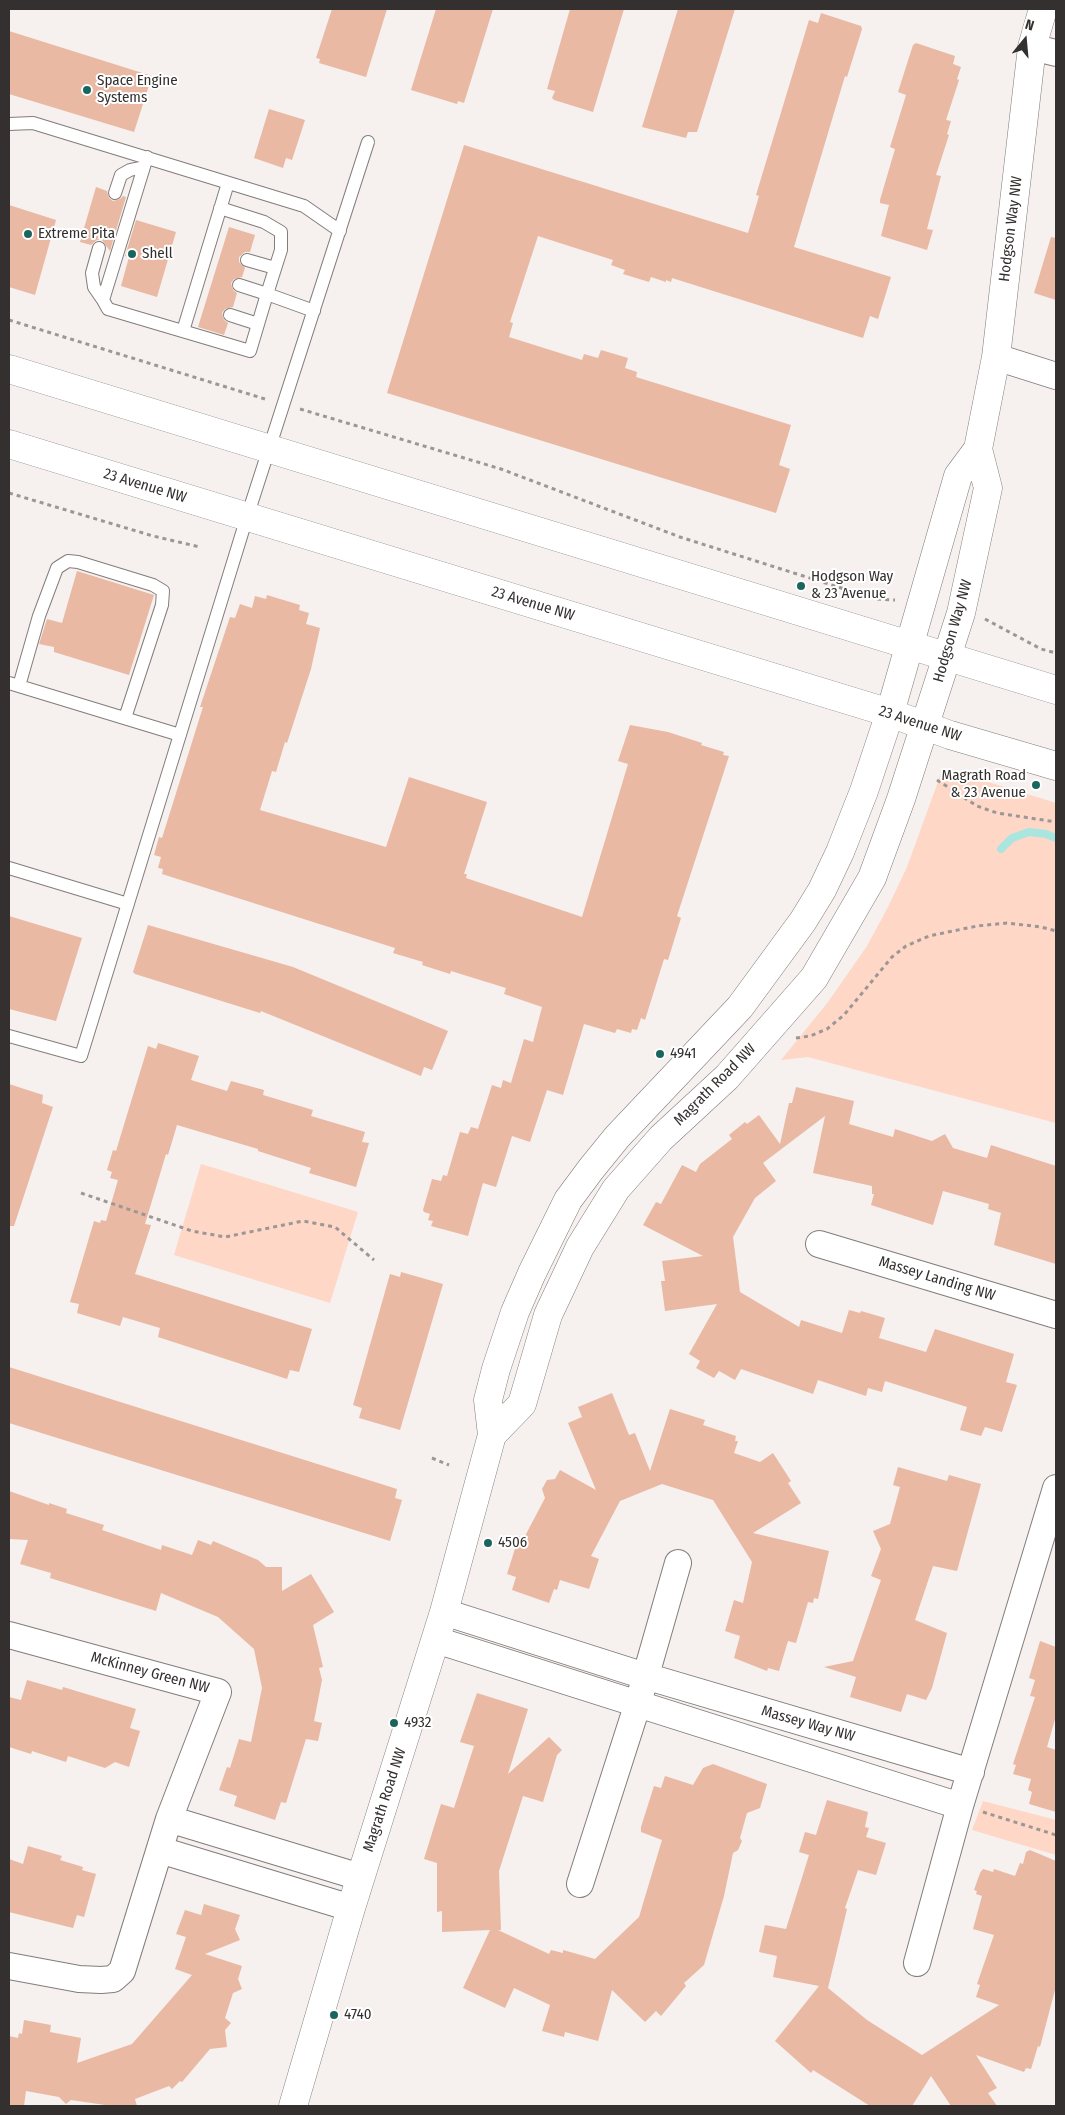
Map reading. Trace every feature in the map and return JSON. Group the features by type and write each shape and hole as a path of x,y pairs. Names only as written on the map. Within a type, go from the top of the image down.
{"street":[{"name":"Hodgson Way NW","path":"926,725 961,613 988,488 978,449 996,357 1044,50 1043,9"},
{"path":"996,357 1056,376"},
{"path":"12,371 1056,690"},
{"name":"23 Avenue NW","path":"9,444 890,713 1056,766"},
{"name":"Hodgson Way NW","path":"890,713 958,476 978,449"},
{"name":"Magrath Road NW","path":"293,2106 360,1877 444,1612 492,1435 488,1400 496,1369 528,1281 568,1200 617,1137 746,999 803,921 822,890 854,821 890,713"},
{"name":"Magrath Road NW","path":"492,1435 522,1404 548,1315 580,1247 616,1189 640,1160 727,1077 814,978 872,878 926,725"},
{"name":"Massey Landing NW","path":"819,1244 1056,1315"},
{"path":"917,1963 960,1806 1056,1488"},
{"path":"580,1884 638,1703 678,1563"},
{"name":"Massey Way NW","path":"444,1612 645,1676 971,1772"},
{"name":"McKinney Green NW","path":"9,1635 218,1692 170,1819 122,1971 113,1979 79,1979 9,1966"},
{"name":"Massey Way NW","path":"436,1640 960,1806"},
{"path":"170,1819 360,1877"},
{"path":"160,1850 351,1908"}],"lane":[{"path":"9,124 33,122 145,162 228,183 304,206 340,231"},
{"path":"9,1036 81,1056 246,517 368,142"},
{"path":"115,193 120,175 145,162"},
{"path":"103,300 145,162"},
{"path":"183,331 198,304 200,273 228,183"},
{"path":"99,248 92,273 94,287 108,308 250,352 281,250 281,232 264,222 220,208"},
{"path":"208,247 221,251"},
{"path":"247,260 275,268"},
{"path":"200,273 213,277"},
{"path":"239,285 314,311"},
{"path":"230,315 258,324"},
{"path":"125,718 162,605 163,591 153,585 88,565 68,561 56,568 14,685 180,735"},
{"path":"9,868 128,904"}],"path":[{"path":"9,320 501,469 680,537 876,599 921,606"},
{"path":"9,493 144,533 200,547"},
{"path":"961,613 985,619 1041,649 1056,653"},
{"path":"937,780 984,808 997,813 1056,822"},
{"path":"793,1038 810,1036 827,1029 844,1015 892,957 906,946 929,936 969,927 1007,923 1041,927 1056,931"},
{"path":"81,1193 192,1231 225,1237 303,1221 335,1227 374,1260"},
{"path":"432,1458 449,1465"},
{"path":"960,1806 1056,1835"}],"shaded area":[{"path":"943,768 1056,803 1056,1123 808,1057 781,1060 828,1002 867,946 907,867"},
{"path":"201,1164 358,1212 330,1303 174,1255"},
{"path":"983,1801 1056,1820 1056,1855 972,1830"}],"building":[{"path":"332,9 387,9 366,77 319,63 320,59 316,58"},
{"path":"436,9 493,9 464,103 458,101 457,104 411,90"},
{"path":"570,9 624,9 593,112 554,100 552,98 555,91 547,89"},
{"path":"678,9 735,9 697,132 688,132 686,138 642,127"},
{"path":"821,13 861,26 862,29 847,77 845,76 794,247 891,277 878,319 870,316 863,338 672,278 671,282 666,280 666,282 651,277 649,282 623,274 625,270 611,265 613,260 538,236 510,322 513,323 509,337 582,360 584,354 598,358 601,350 628,358 625,368 637,372 636,377 791,425 779,465 790,469 776,513 387,393 464,145 748,233 759,196 756,195 809,20 818,23"},
{"path":"9,31 152,76 134,132 9,94"},
{"path":"916,43 955,56 953,64 961,67 957,79 959,80 946,120 951,121 947,134 949,135 936,175 941,176 927,229 933,230 927,250 881,236 889,205 880,203 880,200 895,149 890,147 906,95 898,92 913,45"},
{"path":"269,109 305,120 292,160 286,158 283,168 254,158"},
{"path":"96,187 107,191 109,198 113,201 123,196 126,197 110,251 102,240 97,240 91,245 80,242"},
{"path":"9,205 56,220 35,295 9,287"},
{"path":"136,220 176,232 157,297 121,286 129,257 125,256"},
{"path":"229,227 255,235 250,252 245,252 239,257 239,262 245,268 242,277 234,279 231,283 233,290 237,293 233,307 225,309 222,313 224,320 228,323 224,335 198,327"},
{"path":"1051,237 1056,238 1056,300 1034,293"},
{"path":"77,571 154,595 129,675 54,652 54,647 39,644 47,619 62,623"},
{"path":"267,595 300,605 299,610 309,613 306,624 320,628 311,669 287,743 285,742 276,772 272,771 260,810 386,847 409,777 487,802 464,874 467,874 466,878 582,917 628,764 618,761 630,725 668,732 702,743 701,745 724,752 723,755 729,756 677,916 681,918 668,960 664,959 645,1020 641,1018 637,1030 632,1029 631,1033 617,1029 615,1033 584,1024 563,1095 547,1090 530,1142 512,1136 496,1187 483,1183 468,1236 431,1226 433,1221 428,1220 430,1214 423,1210 432,1179 441,1181 443,1175 447,1176 460,1132 468,1134 471,1127 478,1129 492,1085 501,1088 503,1080 511,1083 524,1039 533,1042 542,1007 504,994 506,988 451,971 450,974 422,965 423,962 393,953 395,948 162,874 163,869 158,868 161,857 154,855 159,837 162,838 203,707 200,707 230,617 235,618 240,604 252,608 255,596 266,599"},
{"path":"9,916 82,938 56,1021 9,1009"},
{"path":"148,925 293,967 448,1031 432,1070 424,1067 421,1076 261,1011 260,1013 135,974 133,972"},
{"path":"158,1043 199,1056 191,1080 227,1091 231,1081 264,1090 263,1095 313,1110 311,1116 365,1132 362,1142 369,1143 356,1187 309,1173 311,1168 258,1151 258,1149 177,1125 168,1155 166,1154 145,1224 151,1225 135,1274 312,1329 299,1372 290,1370 287,1379 158,1337 160,1328 123,1317 120,1326 77,1313 79,1304 70,1302 94,1221 100,1223 101,1220 106,1221 118,1180 110,1178 112,1172 107,1170 113,1150 116,1151 148,1046 156,1049"},
{"path":"9,1084 43,1095 42,1103 53,1107 14,1226 9,1226"},
{"path":"796,1087 854,1101 849,1124 893,1137 895,1129 932,1141 945,1134 953,1148 987,1158 991,1145 1056,1166 1056,1264 994,1245 1001,1213 988,1209 989,1204 943,1191 933,1225 871,1205 874,1194 872,1194 872,1186 813,1173 825,1116 763,1163 776,1181 755,1198 733,1237 740,1292 799,1327 801,1320 842,1333 849,1310 860,1313 861,1311 885,1318 879,1338 926,1352 935,1329 1014,1354 1006,1382 1017,1385 1002,1432 985,1427 981,1436 960,1430 967,1407 885,1381 882,1392 868,1388 866,1396 818,1380 813,1394 741,1369 735,1380 719,1371 714,1378 696,1368 700,1361 689,1354 717,1304 665,1311 661,1281 665,1281 662,1261 703,1256 643,1225 656,1202 661,1204 682,1165 696,1172 700,1164 732,1139 729,1135 745,1122 747,1124 759,1115 780,1144 789,1103 792,1103"},
{"path":"401,1272 443,1284 400,1430 359,1418 362,1408 353,1405 390,1274 400,1277"},
{"path":"9,1367 397,1489 395,1498 402,1500 390,1541 9,1423"},
{"path":"612,1393 629,1435 635,1433 650,1471 670,1409 705,1420 703,1425 736,1436 735,1441 738,1441 734,1453 760,1462 773,1453 791,1481 788,1483 801,1503 753,1533 829,1551 818,1599 814,1598 813,1603 808,1602 796,1643 788,1641 779,1671 768,1668 767,1671 734,1658 740,1636 725,1631 734,1600 743,1603 752,1562 713,1500 662,1484 620,1501 591,1556 599,1559 589,1589 560,1580 557,1590 554,1589 549,1603 512,1590 516,1577 507,1574 519,1536 524,1538 545,1498 542,1489 547,1480 555,1479 560,1470 596,1490 568,1423 582,1417 578,1407"},
{"path":"898,1467 947,1481 949,1475 981,1484 957,1571 933,1566 915,1620 947,1633 932,1688 926,1700 907,1694 901,1712 850,1697 856,1677 824,1667 853,1661 881,1580 871,1576 881,1549 873,1531 890,1524 900,1487 893,1485"},
{"path":"9,1491 49,1505 49,1503 67,1509 66,1513 104,1525 102,1530 161,1550 162,1545 192,1555 198,1540 211,1545 213,1541 258,1560 266,1567 282,1567 282,1591 311,1574 334,1612 313,1625 323,1667 319,1668 322,1680 314,1721 322,1723 318,1741 306,1739 286,1803 281,1802 275,1820 234,1806 237,1796 219,1790 227,1767 230,1768 239,1739 251,1742 262,1688 254,1649 218,1617 161,1593 156,1611 50,1578 51,1573 20,1564 28,1540 9,1539"},
{"path":"1040,1641 1056,1647 1056,1716 1047,1747 1056,1750 1056,1812 1029,1804 1032,1792 1028,1790 1031,1779 1013,1774 1016,1765 1013,1764 1035,1697 1030,1696 1035,1680 1029,1678"},
{"path":"27,1680 62,1690 63,1687 136,1709 130,1728 140,1731 129,1767 115,1762 105,1768 68,1756 66,1762 32,1751 31,1754 9,1747 9,1697 21,1700"},
{"path":"477,1693 528,1709 508,1774 549,1737 562,1750 557,1755 543,1802 523,1796 499,1871 501,1930 498,1930 549,1954 551,1950 563,1953 563,1950 595,1959 639,1917 662,1840 641,1832 641,1827 654,1786 661,1788 665,1776 693,1785 703,1768 713,1764 767,1784 760,1808 747,1813 740,1838 742,1841 738,1850 733,1853 724,1896 704,1965 684,1983 686,1986 661,2016 656,2011 645,2022 612,1990 598,2041 565,2032 564,2037 542,2031 550,2005 514,1988 505,2008 463,1988 490,1930 442,1932 442,1911 437,1912 437,1863 424,1859 441,1804 454,1808 474,1746 460,1742"},
{"path":"827,1800 868,1812 865,1827 869,1828 866,1837 886,1843 876,1875 858,1870 845,1908 847,1909 828,1988 867,2020 922,2055 999,2005 976,1997 980,1985 977,1984 994,1935 973,1929 982,1896 976,1894 977,1891 974,1890 980,1873 983,1869 993,1872 994,1869 1015,1876 1020,1863 1023,1864 1026,1852 1030,1850 1056,1861 1056,1986 1040,2047 1038,2046 1031,2069 1026,2068 1024,2072 976,2055 997,2088 988,2093 997,2106 951,2106 931,2076 912,2106 870,2106 813,2070 811,2073 775,2041 819,1986 773,1977 777,1956 759,1952 765,1925 786,1929 809,1855 799,1852 805,1832 816,1835"},
{"path":"28,1846 62,1856 60,1860 83,1867 82,1870 96,1874 84,1917 77,1915 73,1928 9,1912 9,1859 23,1864"},
{"path":"204,1904 240,1915 235,1929 240,1940 205,1954 242,1966 238,1979 242,1989 233,1993 225,2018 231,2023 225,2030 227,2047 210,2049 182,2082 180,2081 172,2089 169,2086 135,2099 137,2106 112,2106 71,2100 66,2104 59,2097 26,2091 24,2106 9,2106 9,2036 18,2038 19,2033 22,2034 24,2020 51,2025 50,2032 81,2038 77,2063 132,2044 192,1975 175,1969 186,1937 176,1934 185,1910 201,1915"}],"waterway":[{"path":"1001,849 1012,838 1029,832 1046,834 1056,838"}],"place":[{"name":"Space Engine Systems","path":"87,90"},
{"name":"Extreme Pita","path":"28,234"},
{"name":"Shell","path":"132,254"},
{"name":"Hodgson Way & 23 Avenue","path":"801,586"},
{"name":"Magrath Road & 23 Avenue","path":"1036,785"},
{"name":"4941","path":"660,1054"},
{"name":"4506","path":"488,1543"},
{"name":"4932","path":"394,1723"},
{"name":"4740","path":"334,2015"}]}
